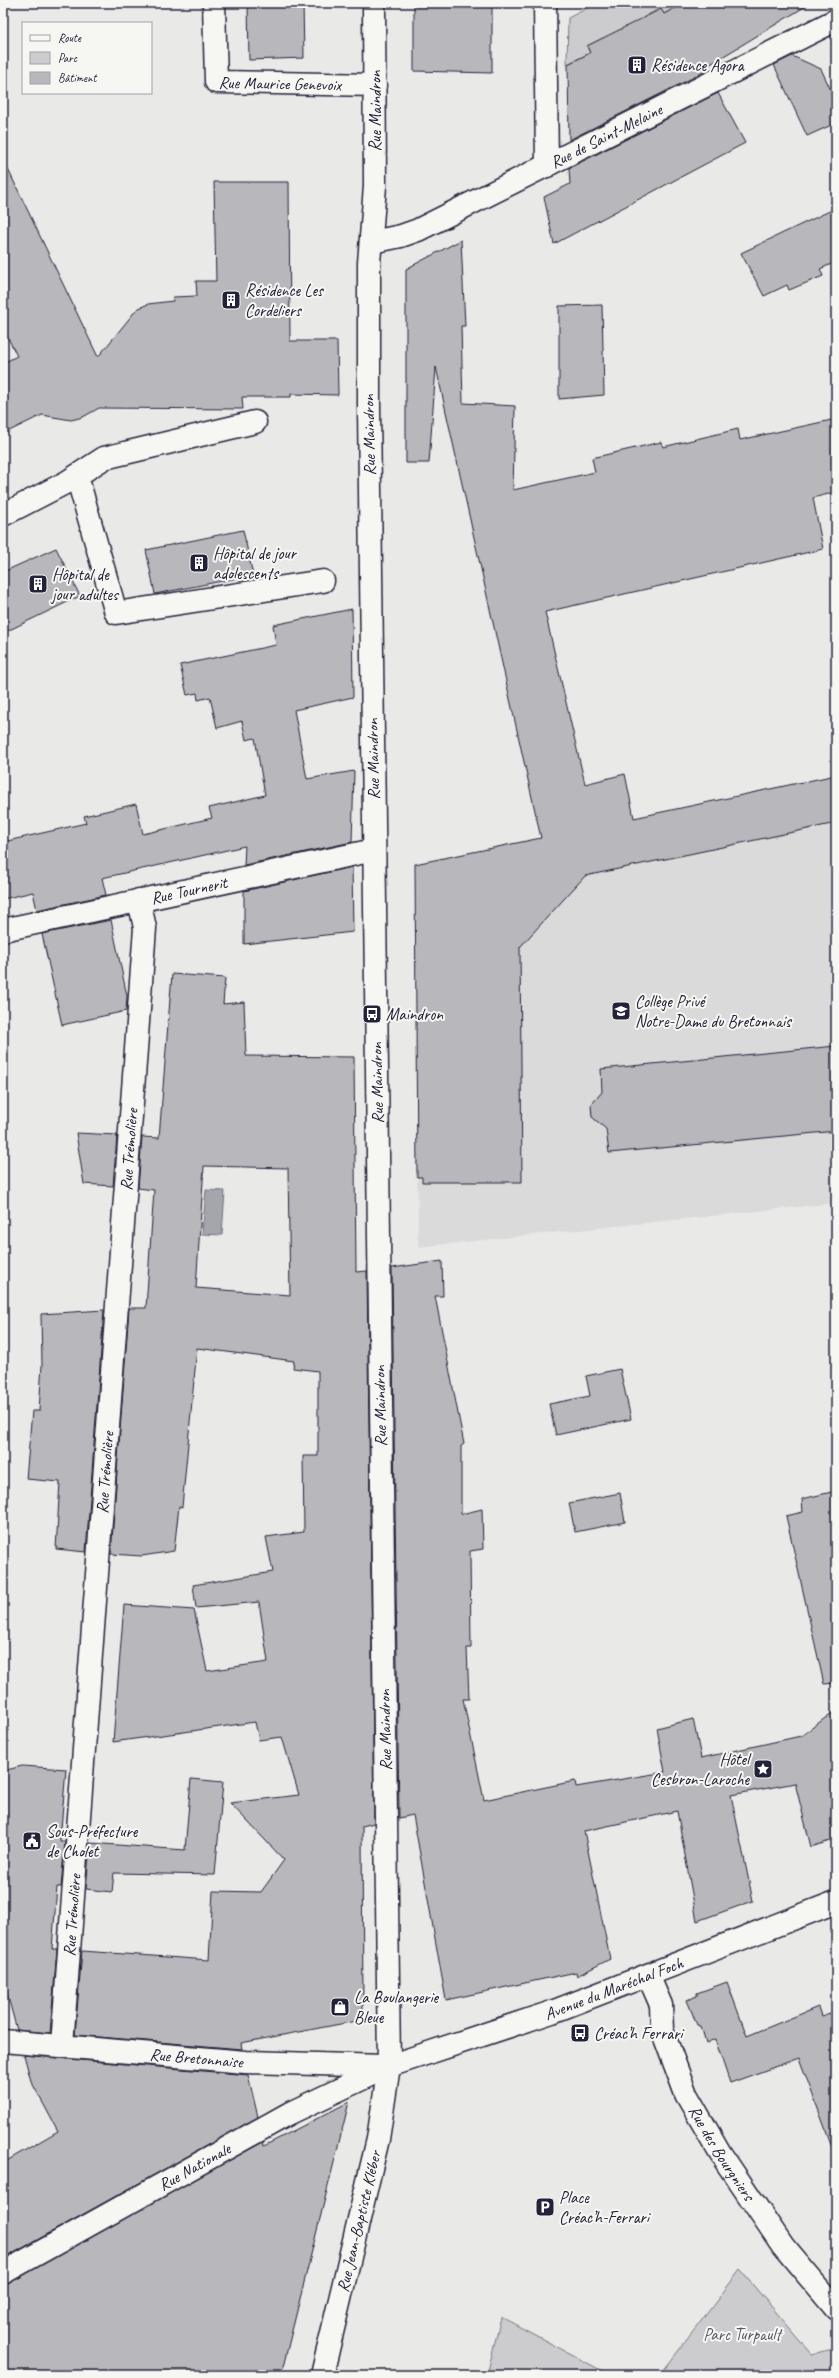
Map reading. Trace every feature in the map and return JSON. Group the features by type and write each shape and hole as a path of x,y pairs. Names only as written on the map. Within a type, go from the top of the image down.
{"street":[{"name":"Rue Maurice Genevoix","path":"214,3 216,82 375,85"},
{"name":"Rue Maindron","path":"374,3 375,186 372,242 369,263 369,408 389,2066"},
{"path":"545,3 547,166"},
{"name":"Rue de Saint-Melaine","path":"372,242 401,236 418,230 833,28"},
{"path":"3,515 77,476 104,458 255,422"},
{"path":"77,476 116,613 323,581"},
{"name":"Rue Tournerit","path":"3,930 374,850"},
{"name":"Rue Trémolière","path":"62,2045 145,928 139,900"},
{"name":"Avenue du Maréchal Foch","path":"389,2066 552,2012 836,1902"},
{"name":"Rue des Bourgniers","path":"648,1975 661,2005 662,2030 686,2094 720,2153 783,2246 836,2309"},
{"name":"Rue Bretonnaise","path":"3,2041 245,2062 389,2066"},
{"name":"Rue Nationale","path":"3,2273 290,2113 389,2066"},
{"name":"Rue Jean-Baptiste Kléber","path":"322,2375 378,2139 389,2066"}],"shaded area":[{"name":"Collège Privé Notre-Dame du Bretonnais","path":"836,775 836,1203 418,1247 415,864"},
{"path":"206,1190 225,1191 222,1235 202,1234"}],"green space":[{"path":"597,3 684,3 664,14 660,8 644,17 647,23 607,44 603,38 587,46 590,53 567,64 568,18"},
{"name":"Parc Turpault","path":"740,2270 812,2354 836,2348 836,2375 660,2375"},
{"path":"501,2317 610,2375 487,2375"}],"building":[{"path":"248,3 303,3 304,58 249,60"},
{"path":"414,3 492,3 492,73 414,71"},
{"name":"Résidence Agora","path":"684,3 811,3 704,68 706,71 569,140 568,64 590,53 587,46 661,9 664,14"},
{"path":"792,56 821,69 836,101 836,123 807,136 774,65"},
{"path":"718,93 745,143 554,244 544,197 570,184 569,168"},
{"name":"Résidence Les Cordeliers","path":"3,159 98,357 137,309 148,304 173,301 173,297 197,296 196,281 216,281 214,182 289,182 290,341 337,341 338,395 291,394 291,397 242,397 243,409 99,408 83,417 71,420 42,415 3,434 3,363 17,356 3,328"},
{"path":"836,208 836,262 820,269 823,276 789,290 787,285 764,296 741,253"},
{"path":"461,240 465,326 461,326 463,403 515,406 513,490 595,472 592,458 661,442 663,447 738,429 740,440 836,419 836,492 813,498 823,549 545,612 585,784 625,774 634,818 836,775 836,823 585,876 520,947 522,1182 422,1182 422,1177 417,1177 415,864 541,838 436,367 429,463 406,463 406,269"},
{"path":"602,305 604,395 559,399 559,306"},
{"name":"Hôpital de jour adolescents","path":"243,530 253,575 155,594 146,550"},
{"name":"Hôpital de jour adultes","path":"56,548 80,596 3,633 3,572"},
{"path":"352,609 353,697 294,710 307,779 354,771 352,842 244,865 245,846 102,878 106,895 37,910 33,892 3,899 3,842 86,823 84,816 136,804 143,834 212,818 209,808 265,795 255,738 246,740 242,721 217,728 210,697 198,700 197,693 187,695 180,665 276,645 273,625"},
{"path":"352,867 353,932 244,944 244,891"},
{"path":"111,920 127,996 126,1011 62,1025 42,934"},
{"path":"172,974 225,978 223,1004 244,1002 246,1056 354,1057 356,1272 367,1271 374,1823 362,1826 363,2011 356,2021 241,2043 242,2049 75,2035 82,1951 209,1960 213,1891 261,1892 284,1860 230,1803 299,1795 282,1737 259,1740 255,1722 113,1742 124,1605 194,1610 207,1671 268,1662 259,1602 196,1608 193,1585 273,1572 266,1537 304,1532 303,1456 318,1456 318,1371 293,1368 294,1361 197,1348 182,1507 179,1506 174,1551 142,1556 111,1554 129,1308 146,1308 154,1190 138,1188 142,1137 159,1138","holes":["204,1166 288,1168 290,1295 196,1288"]},
{"path":"836,1046 836,1131 609,1153 606,1129 592,1117 591,1105 602,1092 601,1069"},
{"path":"76,1133 117,1135 113,1186 84,1184"},
{"path":"442,1261 443,1296 435,1296 464,1444 461,1446 461,1514 482,1509 483,1549 470,1551 471,1648 467,1648 469,1699 463,1699 484,1800 575,1781 576,1787 665,1772 657,1728 693,1719 701,1758 801,1736 836,1710 836,1839 811,1847 795,1783 731,1795 753,1901 697,1921 677,1811 584,1831 610,1959 577,1976 576,1972 446,2000 413,1815 399,1818 392,1268"},
{"path":"104,1310 86,1552 56,1549 60,1482 26,1479 32,1411 39,1411 42,1365 41,1314"},
{"path":"620,1369 631,1419 556,1435 549,1404 590,1396 586,1376"},
{"path":"836,1491 836,1683 824,1684 786,1516 803,1512 802,1499"},
{"path":"620,1493 625,1522 575,1532 569,1503"},
{"name":"Sous-Préfecture de Cholet","path":"22,1766 66,1769 60,1841 65,1841 61,1887 57,1887 52,1949 57,1949 50,2033 17,2030 3,1979 3,1771"},
{"path":"191,1779 223,1782 215,1875 114,1873 112,1892 86,1889 90,1843 185,1850"},
{"path":"727,1982 747,2036 818,2007 821,2016 836,2011 836,2149 833,2149 799,2058 730,2083 715,2039 706,2043 701,2026 697,2025 687,2000 697,1996 697,1993"},
{"path":"24,2055 248,2075 258,2117 3,2259 3,2163 58,2131 31,2081"},
{"path":"349,2102 281,2375 3,2375 3,2285 263,2142 264,2146"}],"place":[{"name":"Résidence Agora","path":"637,65"},
{"name":"Résidence Les Cordeliers","path":"231,300"},
{"name":"Hôpital de jour adolescents","path":"199,563"},
{"name":"Hôpital de jour adultes","path":"38,584"},
{"name":"Collège Privé Notre-Dame du Bretonnais","path":"621,1011"},
{"name":"Maindron","path":"372,1014"},
{"name":"Hôtel Cesbron-Laroche","path":"763,1769"},
{"name":"Sous-Préfecture de Cholet","path":"32,1841"},
{"name":"La Boulangerie Bleue","path":"340,2007"},
{"name":"Créac’h Ferrari","path":"580,2033"},
{"name":"Place Créac’h-Ferrari","path":"545,2207"}]}
